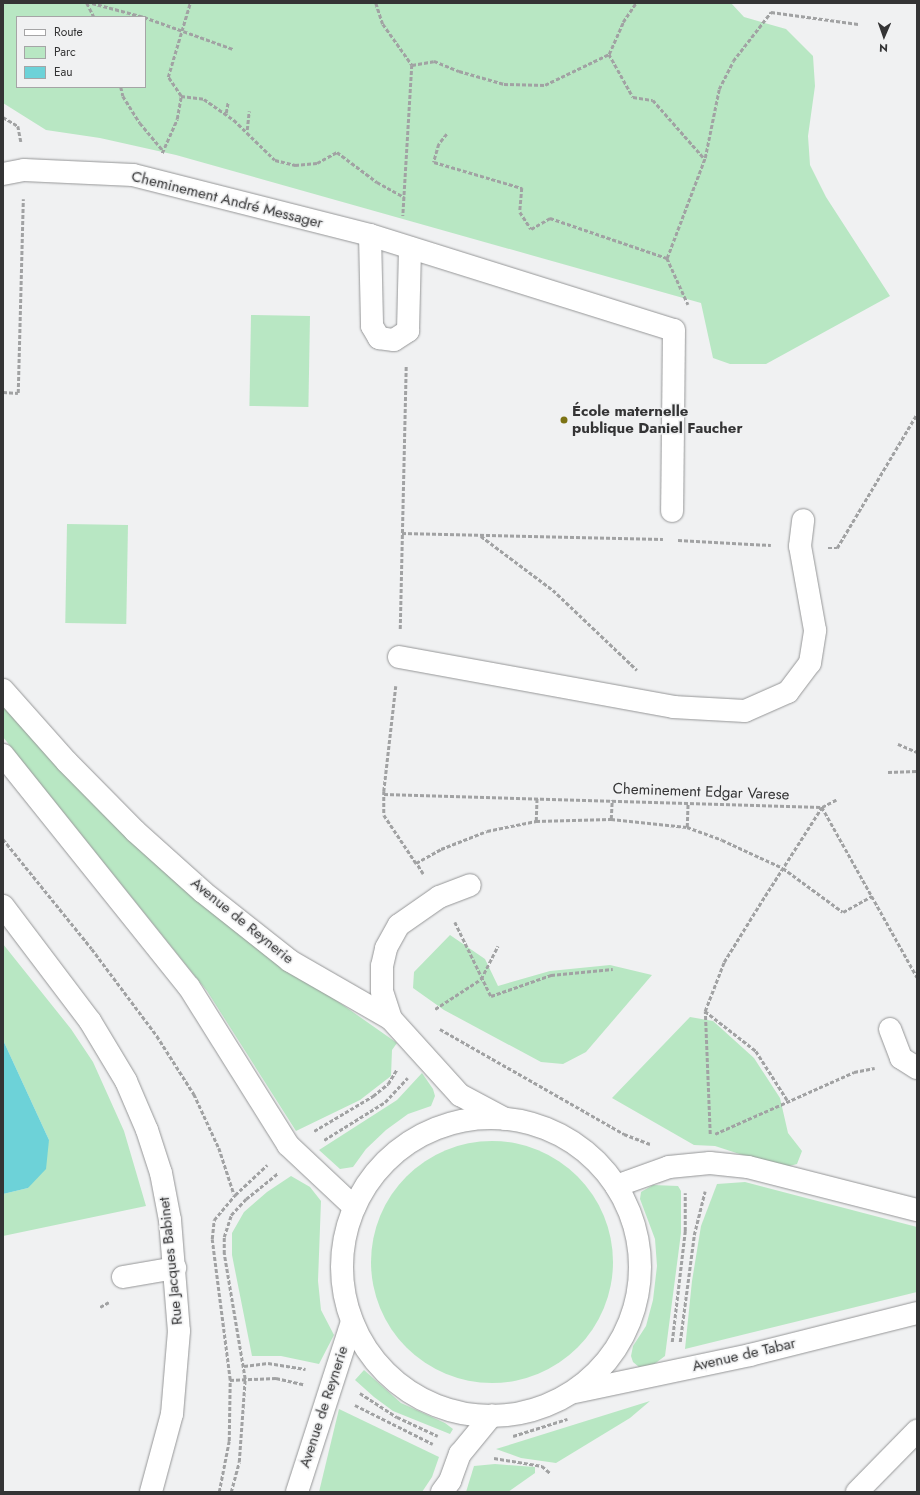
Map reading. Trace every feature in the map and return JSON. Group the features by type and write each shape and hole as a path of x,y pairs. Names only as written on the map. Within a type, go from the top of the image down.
{"street":[{"name":"Cheminement André Messager","path":"3,174 24,170 133,175 370,235 674,330 672,511"},
{"path":"370,235 372,326 379,338 394,340 408,331 406,246"},
{"path":"399,657 673,707 745,711 788,692 810,663 815,630 800,546 804,520"},
{"name":"Avenue de Reynerie","path":"3,690 67,762 130,826 203,892 290,961 391,1019 460,1095 506,1119"},
{"path":"3,755 189,987 294,1151 354,1207"},
{"path":"391,1019 382,992 382,966 386,948 399,925 439,897 470,885"},
{"name":"Rue Jacques Babinet","path":"3,906 90,1021 126,1080 147,1130 161,1174 170,1220 179,1331 172,1414 151,1492"},
{"path":"890,1029 901,1058 917,1068"},
{"path":"506,1119 553,1132 577,1146 598,1164 616,1186 635,1229 640,1276 636,1299 619,1343 606,1362 589,1379 570,1393 533,1410 492,1415 446,1409 421,1399 399,1384 380,1366 364,1345 352,1322 345,1300 342,1274 346,1228 354,1207 380,1168 416,1139 459,1122 506,1119"},
{"path":"616,1186 668,1167 710,1163 748,1167 917,1210"},
{"path":"123,1277 175,1268"},
{"name":"Avenue de Tabar","path":"570,1393 673,1371 917,1313"},
{"name":"Avenue de Reynerie","path":"297,1492 333,1386 352,1322"},
{"path":"442,1492 450,1481 464,1449 492,1415"},
{"path":"857,1492 917,1430"}],"path":[{"path":"87,3 94,16"},
{"path":"92,3 137,16"},
{"path":"155,181 163,150 177,119 181,96 168,77 190,3"},
{"path":"376,3 383,24 412,65 404,197 406,246"},
{"path":"412,65 434,61 459,71 504,84 545,85 609,54 623,22 636,3"},
{"path":"666,258 704,158 719,89 733,61 771,12 858,24"},
{"path":"146,19 182,29 233,49"},
{"path":"609,54 633,97 653,100 704,158"},
{"path":"121,88 123,96 140,123 163,150"},
{"path":"181,96 204,100 226,113 247,131 275,160 295,165 317,163 337,152 377,182 404,197"},
{"path":"226,113 228,102"},
{"path":"247,131 249,111"},
{"path":"3,117 18,126 21,146"},
{"path":"447,134 439,144 434,162 522,188 520,212 531,229 550,218 666,258 688,304"},
{"path":"3,392 18,393 24,192"},
{"path":"408,331 399,657 384,794 384,816 463,933 481,979 491,996 551,975 613,969"},
{"path":"480,536 553,590 641,674"},
{"path":"898,744 917,752"},
{"path":"888,772 917,771"},
{"name":"Cheminement Edgar Varese","path":"384,794 822,807"},
{"path":"536,821 537,798"},
{"path":"611,819 612,800"},
{"path":"836,800 822,807 724,962 704,1011 710,1136 854,1072 883,1067"},
{"path":"687,827 688,803"},
{"path":"822,807 917,977"},
{"path":"416,863 441,849 487,831 536,821 611,819 687,827 783,868 843,912 872,896"},
{"path":"3,839 92,949 157,1036 194,1094 219,1148 234,1195"},
{"path":"435,1009 481,979 498,946"},
{"path":"704,1011 756,1051 788,1102"},
{"path":"231,1492 239,1462 245,1379 224,1254 227,1224 246,1199 294,1151 385,1102 398,1090 427,1022 624,1134 653,1145 668,1167 685,1187 685,1230 673,1371"},
{"path":"219,1492 229,1441 230,1380 212,1239 214,1220 234,1195 388,1084 417,1048 439,1029"},
{"path":"673,1371 699,1205 706,1188"},
{"path":"244,1366 268,1363 291,1366 464,1449"},
{"path":"230,1380 276,1378 333,1386 418,1438 542,1466 550,1473"}],"green space":[{"path":"3,3 731,3 744,17 786,29 813,56 815,86 808,136 810,165 826,197 890,296 766,364 730,364 713,358 701,303 176,155 100,138 46,130 3,103"},
{"path":"251,315 310,316 308,407 249,406"},
{"path":"67,524 128,525 126,624 65,623"},
{"path":"3,698 303,977 397,1043 392,1050 391,1076 360,1100 296,1131 207,991 3,737"},
{"path":"450,935 485,959 498,986 550,971 610,965 652,975 586,1052 563,1064 541,1062 444,1010 413,988 414,972"},
{"path":"3,944 71,1029 93,1062 124,1131 146,1206 3,1236 3,1194 28,1188 49,1140 3,1040"},
{"path":"690,1017 713,1021 754,1058 780,1098 788,1133 802,1151 797,1164 782,1168 715,1146 694,1145 612,1098"},
{"path":"422,1073 433,1089 435,1096 431,1106 408,1114 386,1130 366,1149 353,1167 340,1169 319,1150 397,1100"},
{"path":"492,1141 516,1143 549,1155 569,1169 585,1185 599,1205 608,1227 611,1238 613,1262 611,1286 599,1319 585,1339 569,1355 549,1369 527,1378 516,1381 492,1383 468,1381 435,1369 415,1355 399,1339 385,1319 376,1297 373,1286 371,1262 373,1238 385,1205 399,1185 415,1169 435,1155 457,1146 468,1143"},
{"path":"291,1176 310,1187 321,1201 318,1281 321,1310 334,1335 319,1364 281,1356 252,1356 232,1255 232,1233 244,1212 267,1192"},
{"path":"745,1182 917,1227 917,1292 685,1349 692,1281 701,1226 717,1184"},
{"path":"653,1185 678,1186 681,1191 681,1233 665,1356 653,1365 639,1367 633,1362 631,1356 633,1346 646,1326 653,1300 657,1266 655,1239 640,1199 641,1192"},
{"path":"364,1370 401,1403 445,1423 453,1429 450,1434 393,1411 374,1397 355,1380"},
{"path":"650,1401 630,1418 556,1463 521,1458 496,1449"},
{"path":"339,1409 439,1457 432,1477 422,1492 319,1492"},
{"path":"495,1464 535,1467 535,1473 508,1492 466,1492 474,1466"}],"water":[{"path":"3,1040 49,1140 46,1169 28,1188 3,1194"}],"place":[{"name":"École maternelle publique Daniel Faucher","path":"564,420"}]}
